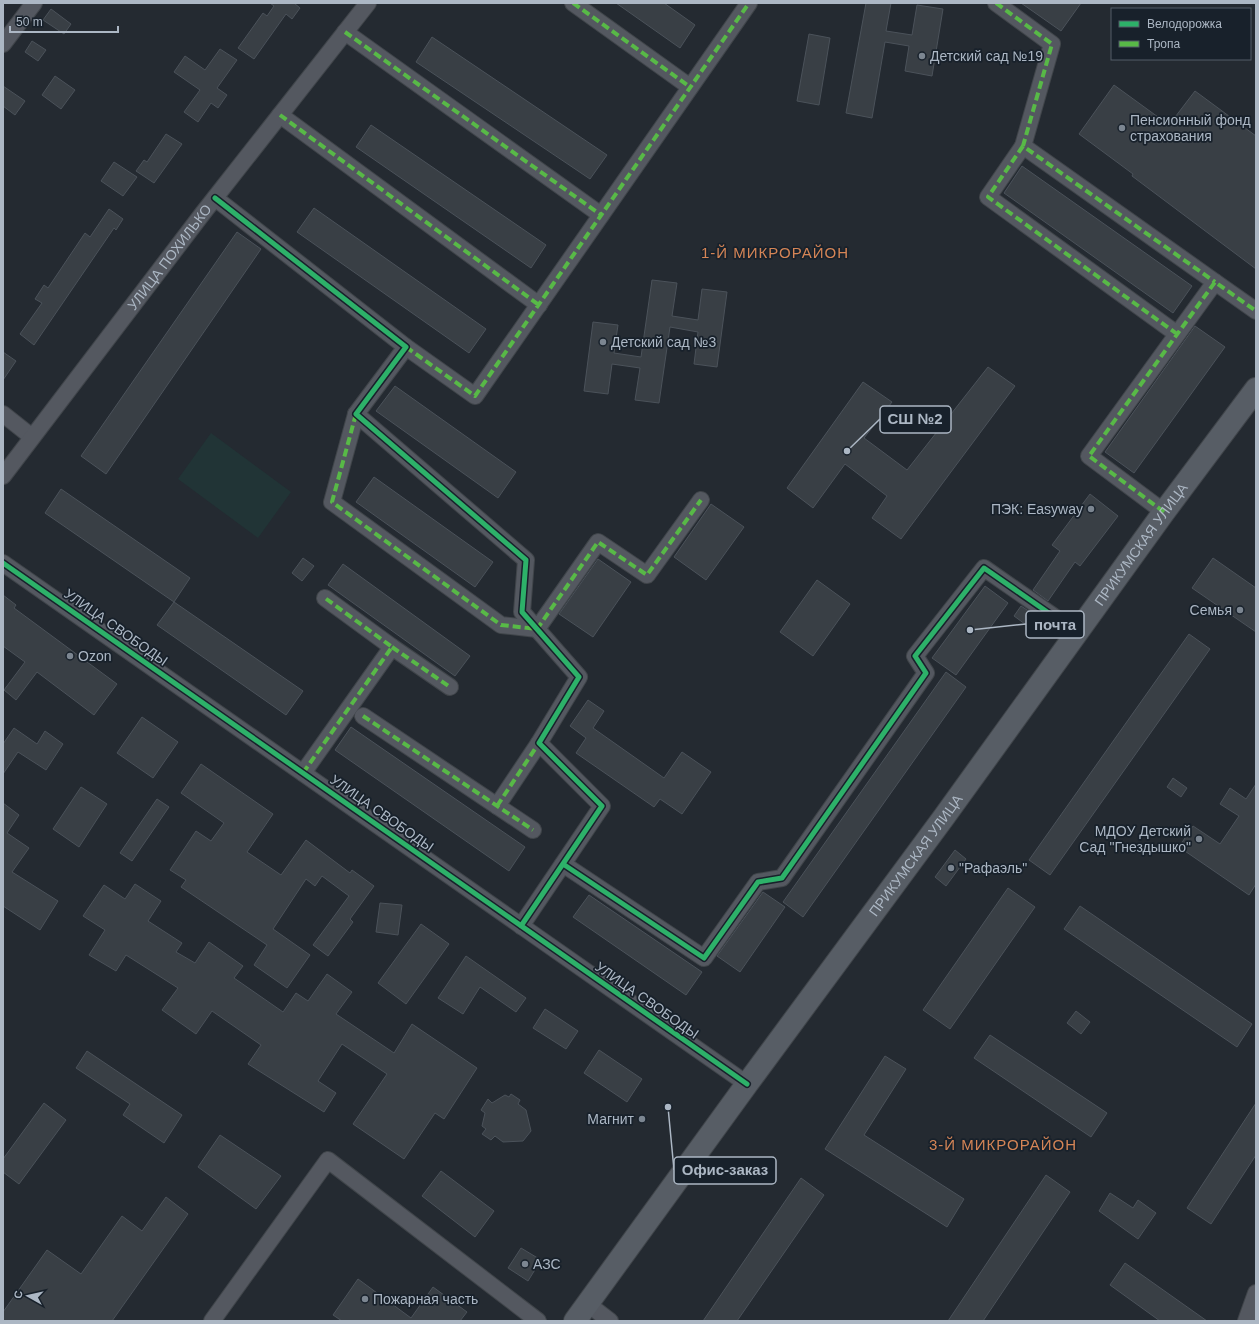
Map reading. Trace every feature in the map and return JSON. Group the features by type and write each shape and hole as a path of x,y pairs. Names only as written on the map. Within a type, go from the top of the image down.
{"main road":[{"name":"ПРИКУМСКАЯ УЛИЦА","path":"575,1321 746,1084 944,817 1076,632 1256,389"}],"street":[{"path":"3,44 34,3"},
{"name":"УЛИЦА ПОХИЛЬКО","path":"3,476 215,198 368,3"},
{"path":"574,3 690,87"},
{"path":"215,198 406,347 475,396 749,3"},
{"path":"996,3 1052,44 1023,146 988,198 1177,334"},
{"path":"345,32 601,215"},
{"path":"280,115 539,305"},
{"path":"1023,146 1256,311"},
{"path":"1164,512 1089,456 1215,282"},
{"path":"406,347 356,414 332,502 501,625 537,629"},
{"path":"3,414 32,437"},
{"path":"356,414 526,560 522,612 579,677 539,743 497,806"},
{"path":"537,629 598,542 647,575 701,500"},
{"name":"УЛИЦА СВОБОДЫ","path":"3,563 746,1084"},
{"path":"563,864 704,958 758,882 782,878 926,673 915,656 984,568 1076,632"},
{"path":"325,598 450,688"},
{"path":"304,773 392,646"},
{"path":"363,716 533,830"},
{"path":"521,926 602,806 539,743"},
{"path":"212,1321 328,1160 538,1321"},
{"path":"1246,1321 1256,1293"},
{"path":"588,1304 610,1321"}],"shaded area":[{"path":"211,433 291,492 258,538 178,479"}],"building":[{"path":"270,3 294,3 300,8 292,19 286,14 254,59 238,48 263,13 267,16 274,6"},
{"path":"616,3 664,3 695,25 680,48"},
{"name":"Детский сад №19","path":"866,3 891,3 886,31 912,35 917,5 943,9 932,76 905,71 909,46 885,42 872,118 846,113"},
{"path":"1021,3 1081,3 1061,31"},
{"path":"51,9 71,24 64,34 43,20"},
{"path":"809,34 830,38 819,105 797,101"},
{"path":"432,37 607,155 590,179 416,62"},
{"path":"32,41 46,50 38,61 25,52"},
{"path":"220,49 237,60 217,88 227,95 218,108 211,103 198,122 184,112 200,90 174,72 185,56 205,70"},
{"path":"55,76 75,90 61,109 42,95"},
{"path":"1114,85 1169,125 1195,91 1256,136 1256,269 1132,176 1133,174 1079,134"},
{"path":"3,86 25,101 15,115 3,106"},
{"path":"371,125 546,245 531,268 356,147"},
{"path":"166,134 182,144 154,183 136,171 144,160 147,162"},
{"path":"114,162 137,177 123,196 101,181"},
{"path":"1022,166 1192,286 1173,313 1004,193"},
{"path":"314,208 486,329 469,353 297,232"},
{"path":"109,209 123,219 116,230 114,228 34,345 20,334 42,303 35,299 44,285 48,288 85,233 90,237"},
{"path":"237,232 261,249 106,474 81,456"},
{"name":"Детский сад №3","path":"652,280 677,283 672,316 698,320 702,289 727,292 717,367 694,364 698,332 670,327 659,403 635,400 640,368 612,364 608,394 584,391 593,322 618,325 614,353 641,357"},
{"path":"1195,326 1225,347 1134,473 1105,452"},
{"path":"3,352 16,361 3,380"},
{"path":"988,367 1015,386 901,539 872,518 887,496 845,464 813,508 787,488 863,382 892,402 864,438 907,470"},
{"path":"395,386 516,472 498,498 376,411"},
{"path":"374,477 493,562 475,587 356,502"},
{"path":"61,489 190,578 174,602 45,513"},
{"path":"1090,494 1118,516 1080,566 1075,562 1048,601 1033,590 1060,551 1052,545"},
{"path":"711,504 744,527 706,580 674,557"},
{"path":"303,558 314,566 302,581 292,573"},
{"name":"Семья","path":"1213,558 1256,588 1256,632 1192,588"},
{"path":"598,559 631,582 593,637 559,614"},
{"path":"343,564 470,656 455,676 328,585"},
{"path":"817,580 850,604 813,656 780,632"},
{"path":"985,586 1008,603 956,675 932,658"},
{"path":"3,595 16,605 14,608 117,684 94,715 37,672 16,700 4,690 25,662 3,646"},
{"path":"174,602 303,691 286,715 157,625"},
{"path":"1021,606 1036,616 1029,627 1014,616"},
{"path":"1189,634 1210,649 1050,875 1029,860"},
{"path":"946,672 966,687 803,917 783,902"},
{"path":"588,700 604,711 593,728 664,778 682,752 711,772 682,814 660,799 654,807 576,753 586,738 570,726"},
{"path":"142,717 178,742 153,778 117,753"},
{"path":"351,727 525,847 509,871 335,750"},
{"path":"14,728 37,744 45,731 63,744 46,770 18,752 3,774 3,744"},
{"path":"201,764 273,814 247,852 281,875 306,840 350,873 352,870 374,886 350,919 353,922 328,956 313,945 349,896 322,876 315,886 306,879 273,929 310,955 287,988 254,965 267,945 181,887 186,880 170,870 196,831 211,841 224,823 181,793"},
{"path":"1173,778 1187,788 1181,797 1167,787"},
{"name":"МДОУ Детский Сад \"Гнездышко\"","path":"1256,784 1256,884 1249,895 1179,847 1193,826 1220,844 1239,816 1220,804 1230,788 1246,799"},
{"path":"81,787 107,804 79,847 53,829"},
{"path":"157,799 169,807 132,861 120,853"},
{"path":"3,803 19,815 7,833 29,848 12,872 58,901 40,930 3,906"},
{"name":"\"Рафаэль\"","path":"955,850 966,859 946,886 935,877"},
{"path":"135,884 161,901 148,921 182,943 176,952 195,963 209,942 243,966 234,978 283,1012 296,993 308,1001 327,974 352,992 336,1014 394,1053 412,1024 477,1068 444,1119 435,1113 404,1159 353,1124 387,1074 342,1044 318,1081 336,1093 324,1112 248,1064 261,1045 212,1011 196,1034 162,1010 178,988 126,955 116,971 89,955 105,930 83,916 104,885 125,899"},
{"path":"1008,888 1035,907 950,1029 923,1010"},
{"path":"763,892 785,907 740,972 717,956"},
{"path":"589,895 702,972 686,995 573,917"},
{"path":"380,903 402,905 398,935 376,932"},
{"path":"1080,906 1252,1024 1237,1047 1064,929"},
{"path":"421,924 449,944 406,1004 378,983"},
{"path":"466,956 526,998 516,1012 480,987 463,1014 438,998"},
{"path":"545,1009 578,1031 566,1049 533,1028"},
{"path":"1076,1011 1090,1022 1081,1034 1067,1023"},
{"path":"990,1035 1107,1113 1091,1137 974,1058"},
{"path":"599,1050 642,1079 627,1102 584,1073"},
{"path":"87,1051 182,1115 164,1143 123,1115 130,1104 76,1068"},
{"path":"885,1056 906,1069 864,1135 964,1199 947,1227 825,1149"},
{"path":"511,1094 520,1100 518,1104 526,1110 531,1131 523,1141 503,1142 495,1136 491,1140 482,1134 486,1129 482,1126 485,1113 481,1110 488,1099 492,1103 505,1095 509,1097"},
{"path":"44,1103 66,1120 19,1184 3,1172 3,1159"},
{"path":"1256,1103 1256,1155 1211,1224 1187,1208"},
{"path":"220,1135 281,1176 256,1209 198,1167"},
{"path":"441,1171 494,1211 475,1237 422,1196"},
{"path":"1046,1175 1070,1192 983,1321 948,1321"},
{"path":"801,1178 824,1195 737,1321 703,1321"},
{"path":"1110,1193 1133,1208 1138,1200 1156,1213 1138,1239 1099,1211"},
{"path":"166,1197 188,1214 112,1321 3,1321 3,1312 47,1250 81,1274 122,1216 142,1231"},
{"name":"АЗС","path":"521,1248 541,1260 528,1281 508,1268"},
{"path":"1125,1263 1207,1321 1160,1321 1110,1285"},
{"name":"Пожарная часть","path":"358,1279 411,1318 433,1287 467,1312 460,1321 342,1321 333,1315"}],"marked path":[{"path":"573,3 690,87"},
{"path":"406,347 475,396 749,3"},
{"path":"996,3 1052,44 1023,146 1215,282"},
{"path":"345,32 601,215"},
{"path":"280,115 539,305"},
{"path":"1023,146 988,197 1177,334"},
{"path":"1164,512 1089,456 1215,282 1256,311"},
{"path":"356,414 332,502 501,625 537,629 598,542 647,575 701,500"},
{"path":"303,773 392,647 325,598"},
{"path":"392,647 450,687"},
{"path":"363,716 533,830"},
{"path":"497,806 539,743"}],"cycle path":[{"path":"215,198 406,347 356,414 526,560 522,612 579,677 539,743 602,806 521,926"},
{"path":"3,563 747,1084"},
{"path":"563,864 704,958 758,882 782,878 926,673 915,656 984,568 1076,632"}],"place":[{"name":"Детский сад №19","path":"922,56"},
{"name":"Пенсионный фонд страхования","path":"1122,128"},
{"name":"Детский сад №3","path":"603,342"},
{"name":"СШ №2","path":"847,451"},
{"name":"ПЭК: Easyway","path":"1091,509"},
{"name":"Семья","path":"1240,610"},
{"name":"почта","path":"970,630"},
{"name":"Ozon","path":"70,656"},
{"name":"МДОУ Детский Сад \"Гнездышко\"","path":"1199,839"},
{"name":"\"Рафаэль\"","path":"951,868"},
{"name":"Офис-заказ","path":"668,1107"},
{"name":"Магнит","path":"642,1119"},
{"name":"АЗС","path":"525,1264"},
{"name":"Пожарная часть","path":"365,1299"}],"district":[{"name":"1-Й МИКРОРАЙОН","path":"775,252"},
{"name":"3-Й МИКРОРАЙОН","path":"1003,1144"}]}
